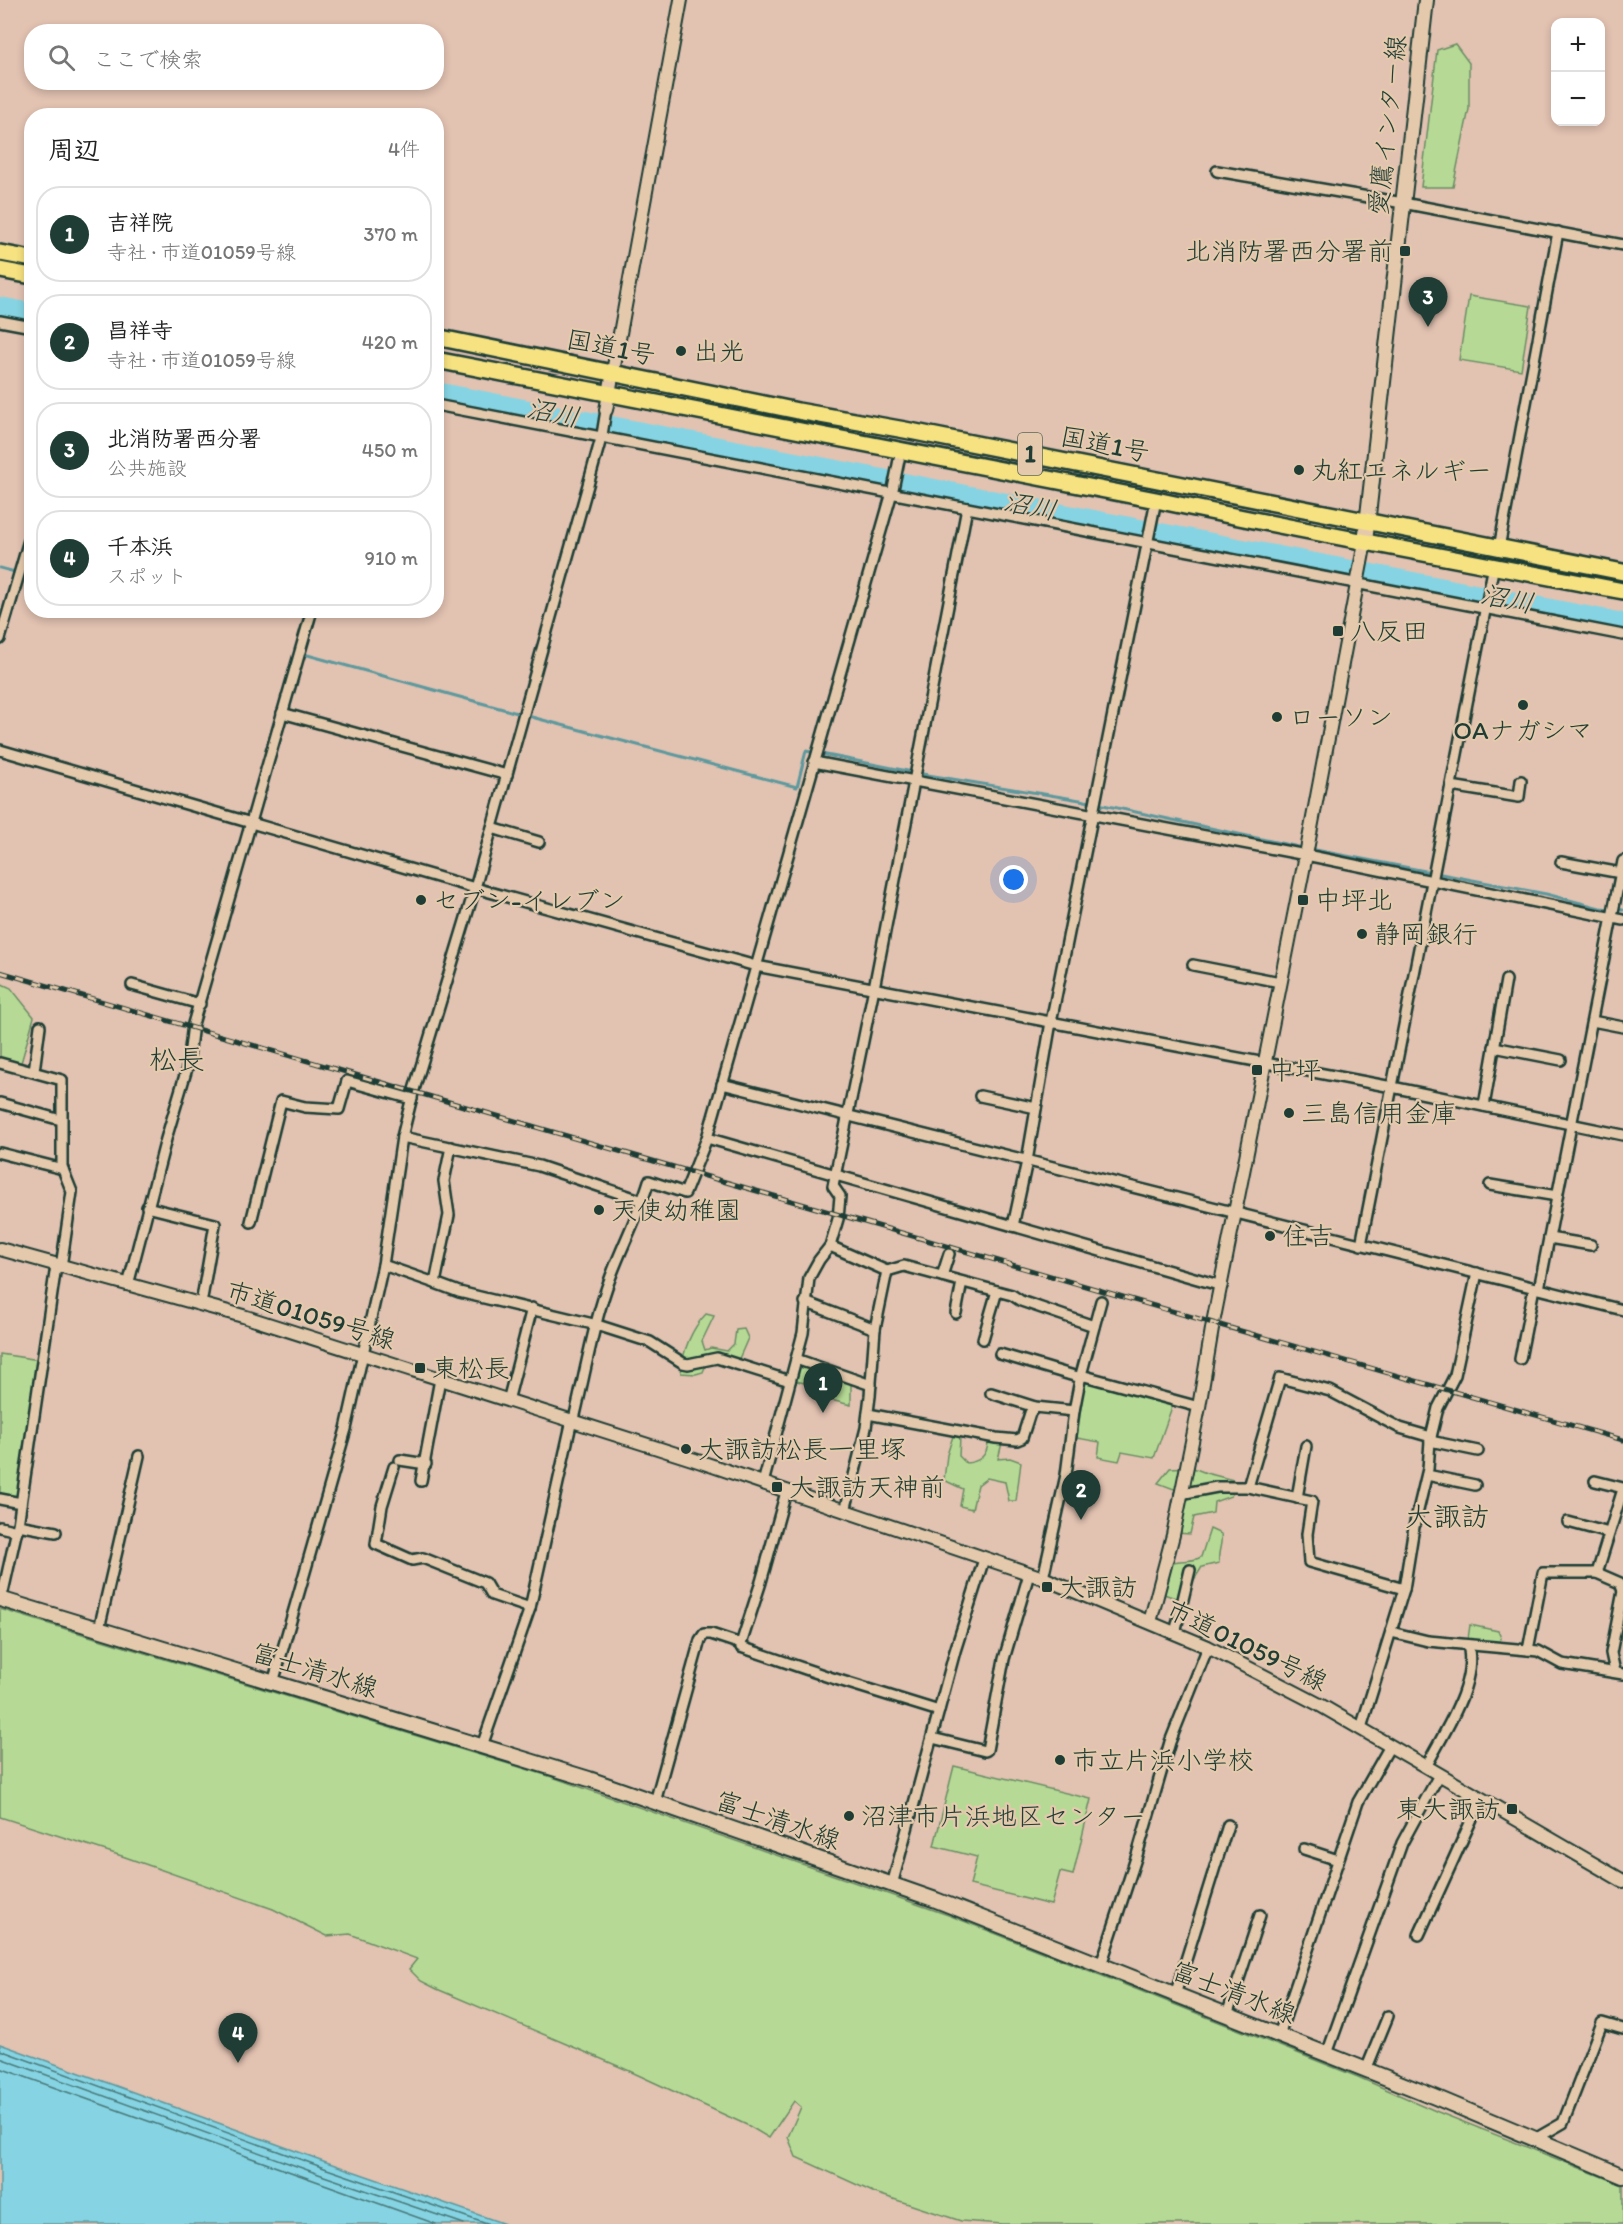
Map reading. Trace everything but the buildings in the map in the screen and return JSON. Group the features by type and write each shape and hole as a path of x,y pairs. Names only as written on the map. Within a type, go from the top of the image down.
{"highway":[{"path":"0,253 24,258"},
{"path":"0,270 24,274"},
{"name":"国道1号","path":"444,339 798,411 926,434 1623,572"},
{"name":"国道1号","path":"444,362 1156,500 1364,550 1623,591"}],"main road":[{"name":"愛鷹インター線","path":"1364,550 1426,0"},
{"name":"富士清水線","path":"0,1598 482,1746 655,1802 892,1885 1280,2035 1623,2176"}],"street":[{"path":"273,1683 329,1490 363,1355 383,1265 402,1137 412,1098 476,888 601,436 681,0"},
{"path":"1217,171 1558,231 1623,245"},
{"path":"1499,548 1558,231"},
{"path":"0,321 24,326"},
{"path":"444,407 1485,605 1623,635"},
{"path":"482,1746 530,1608 572,1420 611,1275 643,1202 649,1181 685,1193 707,1138 892,491 901,450"},
{"path":"1013,1226 1027,1161 1051,1022 1156,500"},
{"path":"763,1483 803,1333 809,1278 830,1246 839,1209 840,1196 833,1186 874,988 967,508"},
{"path":"1150,1622 1173,1536 1199,1407 1364,550"},
{"path":"0,639 24,557"},
{"path":"1361,1245 1493,572"},
{"path":"128,1285 147,1207 188,1065 194,1024 310,618"},
{"path":"282,713 507,775"},
{"path":"0,750 476,888 756,966 1392,1087 1623,1135"},
{"path":"814,762 1306,855 1623,920"},
{"path":"1451,786 1519,797 1521,781"},
{"path":"492,828 539,842"},
{"path":"1520,1359 1550,1238 1623,861"},
{"path":"1561,862 1621,873"},
{"path":"1193,964 1280,982"},
{"path":"1484,1106 1506,980"},
{"path":"132,985 200,1004"},
{"path":"1592,1021 1623,1027"},
{"path":"34,1071 40,1026"},
{"path":"1494,1047 1561,1060"},
{"path":"0,1063 62,1080 63,1169 72,1192 58,1266 17,1528 5,1559 3,1592 0,1598"},
{"path":"250,1222 281,1101 305,1107 339,1110 347,1081 412,1098"},
{"path":"722,1084 1623,1310"},
{"path":"980,1096 1036,1108"},
{"path":"0,1103 61,1120"},
{"path":"402,1137 539,1166 643,1202"},
{"path":"707,1138 1222,1286"},
{"path":"435,1282 449,1215 444,1181 451,1147"},
{"path":"0,1153 63,1169"},
{"path":"1490,1185 1557,1196"},
{"path":"147,1207 215,1224 201,1304"},
{"path":"1550,1238 1591,1245"},
{"path":"830,1246 887,1271 904,1266 1012,1294 1020,1301 1094,1326"},
{"name":"市道01059号線","path":"0,1250 201,1304 572,1420 1043,1578 1208,1647 1361,1728 1623,1881"},
{"path":"942,1276 949,1254"},
{"path":"383,1265 459,1292 597,1324 650,1342 688,1364 717,1358 790,1381"},
{"path":"845,1511 868,1414 875,1329 887,1271"},
{"path":"1361,1728 1404,1589 1438,1408 1455,1375 1478,1273"},
{"path":"956,1313 962,1282"},
{"path":"984,1340 996,1291"},
{"path":"1043,1578 1066,1475 1081,1376 1101,1301"},
{"path":"805,1302 875,1329"},
{"path":"508,1401 532,1308"},
{"path":"1000,1354 1199,1407"},
{"path":"796,1359 871,1385"},
{"path":"1248,1487 1280,1378 1330,1391 1400,1428 1478,1451"},
{"path":"421,1481 426,1464 440,1379"},
{"path":"991,1393 1035,1407 1074,1411"},
{"path":"868,1414 1017,1440 1022,1437 1030,1413 1035,1407"},
{"path":"1297,1498 1306,1446"},
{"path":"99,1629 139,1456"},
{"path":"426,1464 397,1463 382,1506 376,1544 412,1560 423,1558 485,1582 492,1595 530,1608"},
{"path":"1427,1475 1475,1485"},
{"path":"1595,1481 1623,1488 1597,1573"},
{"path":"1180,1494 1217,1486 1248,1487 1312,1501 1307,1534 1309,1562 1404,1589"},
{"path":"741,1644 786,1492"},
{"path":"0,1499 21,1503"},
{"path":"1568,1522 1610,1533"},
{"path":"0,1527 56,1532"},
{"path":"892,1885 955,1651 984,1558"},
{"path":"1175,1633 1190,1570"},
{"path":"1528,1650 1543,1573 1597,1573 1622,1587 1611,1653 1619,1673"},
{"path":"932,1738 987,1750 1004,1659 1029,1574"},
{"path":"1391,1632 1428,1641 1538,1651 1562,1664 1619,1673"},
{"path":"655,1802 700,1640 704,1634 711,1634 741,1644 741,1647 829,1677 939,1711"},
{"path":"1426,1767 1465,1692 1471,1656 1468,1645"},
{"path":"1101,1965 1137,1855 1170,1742 1208,1647"},
{"path":"1280,2035 1358,1802 1390,1746"},
{"path":"1327,2054 1402,1843 1440,1775"},
{"path":"1419,1935 1481,1799"},
{"path":"1175,1995 1228,1825"},
{"path":"1304,1849 1338,1860"},
{"path":"1227,2015 1260,1915"},
{"path":"1366,2070 1388,2016"},
{"path":"1535,2139 1563,2124 1602,2023 1623,2029"}],"green space":[{"path":"1455,44 1469,63 1469,109 1453,187 1421,187 1437,50"},
{"path":"1469,296 1531,306 1521,370 1459,360"},
{"path":"0,983 11,988 34,1017 21,1063 0,1058"},
{"path":"706,1314 714,1316 702,1341 705,1350 711,1348 727,1351 734,1344 736,1330 744,1329 748,1338 738,1361 707,1362 703,1372 681,1373 683,1357 689,1341 696,1326"},
{"path":"0,1354 39,1360 16,1499 0,1496"},
{"path":"796,1363 851,1382 851,1405 814,1396 815,1386 793,1380"},
{"path":"1087,1381 1173,1404 1154,1458 1122,1452 1119,1461 1098,1457 1100,1442 1077,1438 1084,1383"},
{"path":"953,1436 960,1437 959,1456 966,1463 982,1458 988,1443 1002,1443 998,1459 1010,1458 1021,1462 1016,1501 1009,1501 1005,1482 987,1478 978,1485 972,1509 960,1506 963,1489 944,1480 947,1455"},
{"path":"1191,1467 1233,1480 1236,1488 1231,1496 1214,1502 1213,1513 1194,1517 1190,1534 1176,1533 1182,1492 1158,1483 1170,1468"},
{"path":"1210,1529 1221,1534 1219,1563 1202,1567 1190,1586 1187,1602 1161,1593 1170,1563 1201,1557"},
{"path":"0,1609 552,1777 951,1916 1623,2185 1623,2224 1002,2224 961,2221 875,2193 796,2157 788,2137 801,2107 794,2101 769,2138 749,2126 625,2069 421,1981 409,1969 417,1959 350,1934 327,1936 273,1909 125,1857 0,1817"},
{"path":"1470,1625 1498,1631 1501,1638 1499,1645 1473,1642 1468,1639"},
{"path":"954,1766 1091,1799 1073,1875 1060,1872 1051,1905 970,1885 977,1857 934,1846"}],"water":[{"path":"0,2044 329,2163 505,2224 0,2224"}],"waterway":[{"name":"沼川","path":"0,306 24,310"},
{"name":"沼川","path":"444,393 1623,622"},
{"path":"0,568 15,572"},
{"path":"304,654 797,787 806,751 928,775 1080,800 1303,848"},
{"path":"1310,849 1546,894 1600,908 1623,910"}],"railway":[{"path":"0,972 1623,1440"}],"place":[{"name":"北消防署西分署前","path":"1405,251"},
{"name":"北消防署西分署","path":"1428,327"},
{"name":"出光","path":"681,351"},
{"name":"丸紅エネルギー","path":"1299,470"},
{"name":"八反田","path":"1338,631"},
{"name":"OAナガシマ","path":"1523,705"},
{"name":"ローソン","path":"1277,717"},
{"name":"セブン-イレブン","path":"421,900"},
{"name":"中坪北","path":"1303,900"},
{"name":"静岡銀行","path":"1362,934"},
{"name":"中坪","path":"1257,1070"},
{"name":"三島信用金庫","path":"1289,1113"},
{"name":"天使幼稚園","path":"599,1210"},
{"name":"住吉","path":"1270,1236"},
{"name":"東松長","path":"420,1368"},
{"name":"吉祥院","path":"823,1413"},
{"name":"大諏訪松長一里塚","path":"686,1449"},
{"name":"大諏訪天神前","path":"777,1487"},
{"name":"昌祥寺","path":"1081,1520"},
{"name":"大諏訪","path":"1047,1587"},
{"name":"市立片浜小学校","path":"1060,1760"},
{"name":"東大諏訪","path":"1512,1809"},
{"name":"沼津市片浜地区センター","path":"849,1816"},
{"name":"千本浜","path":"238,2063"}],"district":[{"name":"松長","path":"177,1059"},
{"name":"大諏訪","path":"1447,1516"}]}
